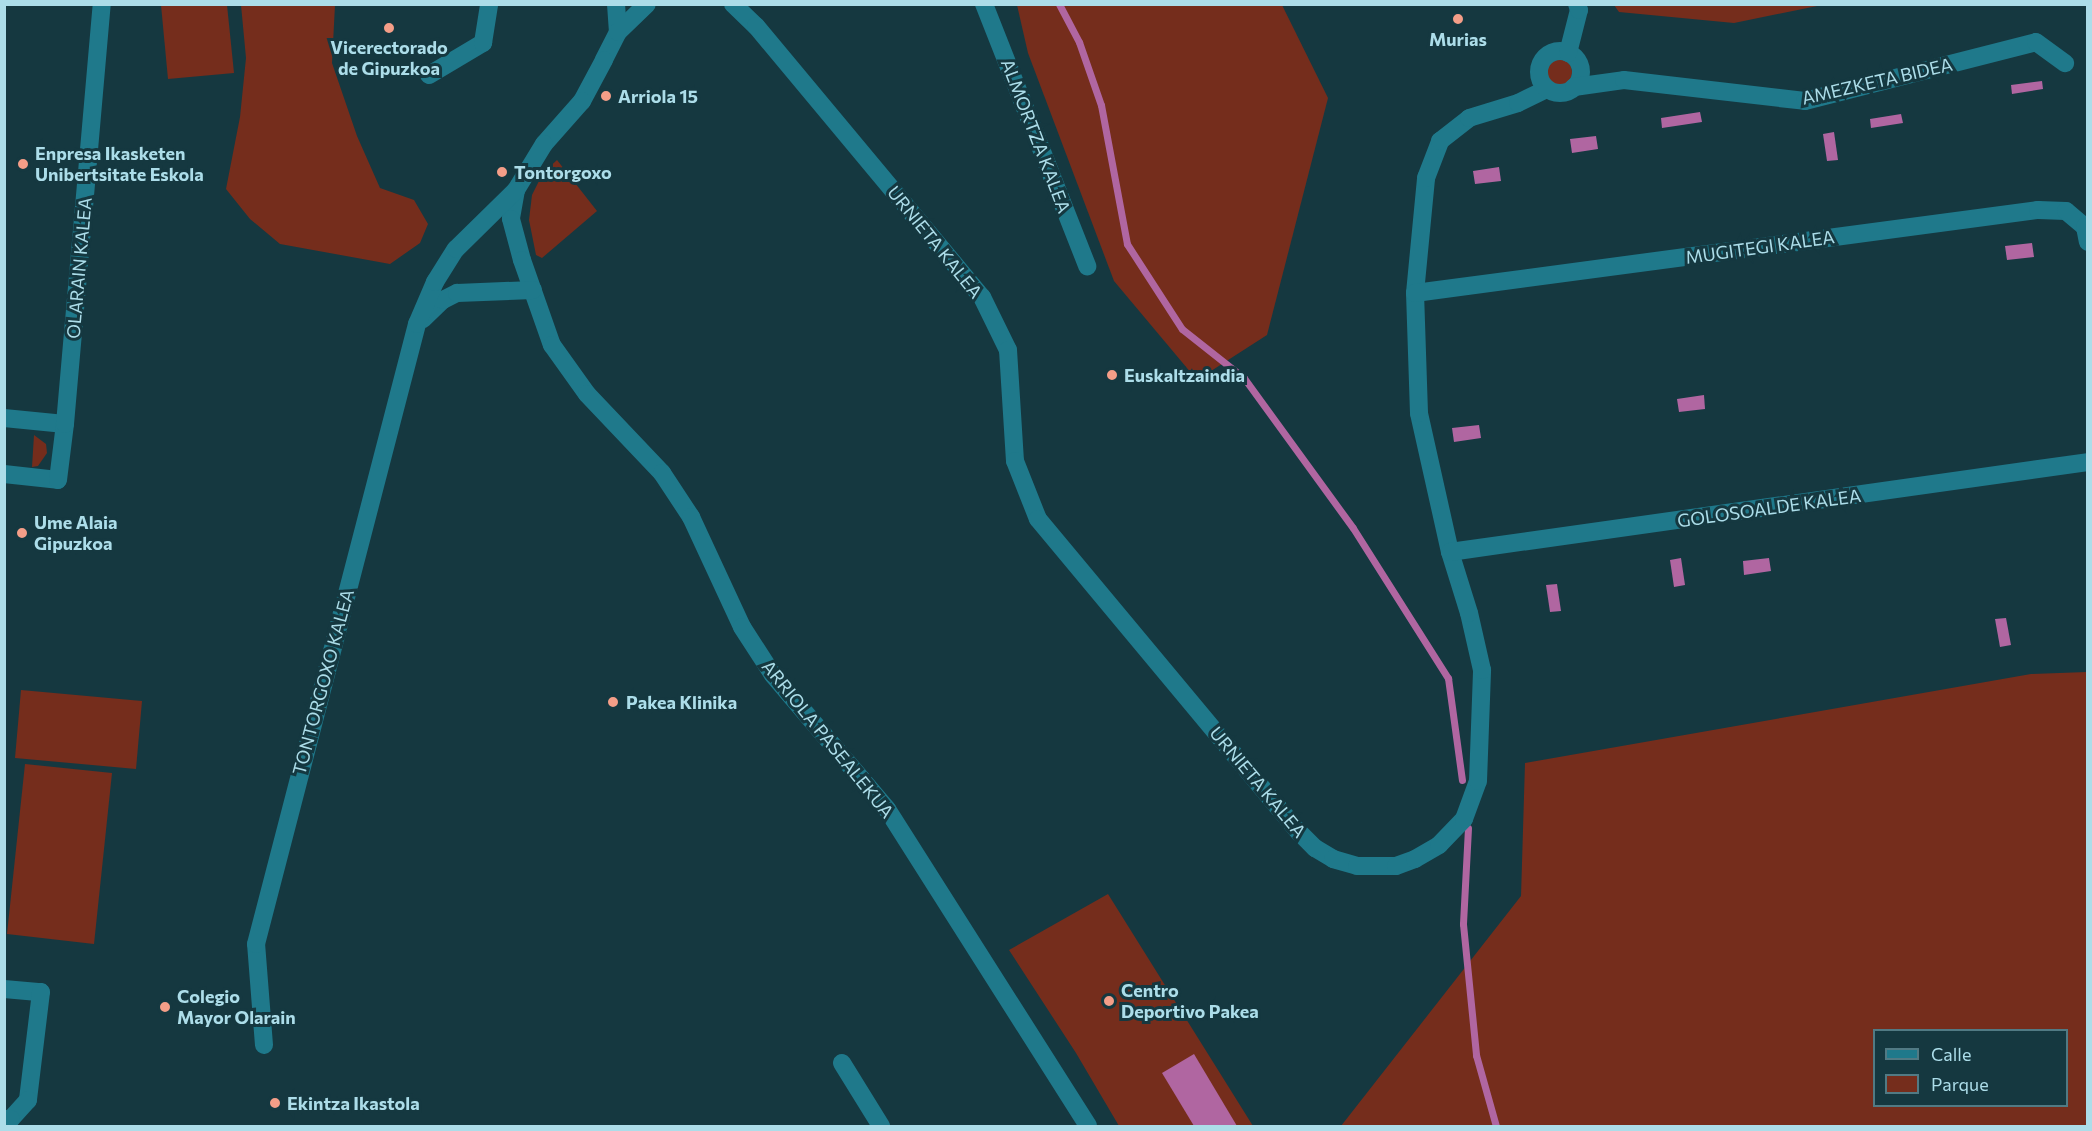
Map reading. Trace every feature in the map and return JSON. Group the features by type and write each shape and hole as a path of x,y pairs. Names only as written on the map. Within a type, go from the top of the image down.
{"street":[{"name":"OLARAIN KALEA","path":"4,474 58,480 65,424 102,4"},
{"path":"429,75 483,43 489,4"},
{"path":"616,4 618,32"},
{"path":"618,32 647,4"},
{"name":"URNIETA KALEA","path":"733,4 756,26 982,297 1008,350 1014,461 1038,519 1299,832 1315,848 1333,859 1357,866 1396,866 1415,859 1439,845 1464,819 1478,781 1482,670 1469,613 1450,552 1419,412 1415,293 1426,178 1440,141 1469,118 1518,103 1547,89"},
{"name":"ALMORTZA KALEA","path":"984,4 1087,267"},
{"path":"1568,53 1579,10 1577,4"},
{"name":"ARRIOLA PASEALEKUA","path":"618,32 582,100 544,144 516,190 512,219 552,345 568,370 662,473 691,517 742,627 773,675 887,809 1088,1126"},
{"name":"AMEZKETA BIDEA","path":"1547,89 1558,93 1574,87 1624,80 1805,101 2036,42 2065,63"},
{"path":"1547,89 1539,75 1542,61 1554,52 1568,53 1578,63 1580,70 1574,87"},
{"name":"TONTORGOXO KALEA","path":"264,1045 256,944 417,324 435,282 456,249 516,190"},
{"name":"MUGITEGI KALEA","path":"1415,293 2038,210 2066,211 2085,227 2088,242"},
{"path":"417,324 443,300 457,293 533,290"},
{"path":"4,418 65,424"},
{"name":"GOLOSOALDE KALEA","path":"1450,552 2088,462"},
{"path":"4,989 41,992 28,1100 11,1119 4,1119"},
{"path":"842,1064 881,1126"}],"green space":[{"path":"161,5 227,5 234,73 168,79"},
{"path":"241,5 335,5 332,63 357,136 380,188 414,200 428,224 420,243 390,264 280,244 250,219 226,189 240,117 246,58"},
{"path":"1017,5 1282,5 1328,98 1267,335 1197,380 1114,281 1028,53"},
{"path":"1614,5 1822,5 1734,23 1619,12"},
{"path":"1558,58 1568,62 1572,72 1568,82 1558,86 1548,82 1544,72 1548,62"},
{"path":"557,160 597,211 542,258 536,255 529,220 532,195 543,173"},
{"path":"34,435 46,444 47,453 38,466 32,467"},
{"path":"2087,672 2087,1126 1341,1126 1521,896 1525,763 2031,674"},
{"path":"21,690 142,701 136,769 15,758"},
{"path":"25,764 112,773 94,944 7,934"},
{"name":"Centro Deportivo Pakea","path":"1108,894 1253,1126 1119,1126 1076,1053 1009,950"}],"shaded area":[{"path":"2042,81 2043,89 2012,94 2011,85"},
{"path":"1700,112 1702,122 1662,128 1661,118"},
{"path":"1901,114 1903,123 1871,128 1870,119"},
{"path":"1834,132 1838,160 1827,161 1823,134"},
{"path":"1596,136 1598,149 1572,153 1570,139"},
{"path":"1499,167 1501,181 1475,184 1473,171"},
{"path":"2032,243 2034,257 2007,260 2005,246"},
{"path":"1704,395 1705,409 1679,412 1677,399"},
{"path":"1479,425 1481,438 1454,442 1452,428"},
{"path":"1681,558 1685,585 1674,587 1670,560"},
{"path":"1769,558 1771,571 1744,575 1743,561"},
{"path":"1557,584 1561,611 1550,612 1546,585"},
{"path":"2006,618 2011,645 2000,647 1995,619"},
{"path":"1194,1054 1237,1126 1194,1126 1162,1073"}],"waterway":[{"path":"1059,4 1079,42 1101,105 1127,244 1182,329 1244,378 1353,528 1448,678 1462,780"},
{"path":"1468,828 1463,924 1476,1055 1496,1126"}],"place":[{"name":"Murias","path":"1458,19"},
{"name":"Vicerectorado de Gipuzkoa","path":"389,28"},
{"name":"Arriola 15","path":"606,96"},
{"name":"Enpresa Ikasketen Unibertsitate Eskola","path":"23,164"},
{"name":"Tontorgoxo","path":"502,172"},
{"name":"Euskaltzaindia","path":"1112,375"},
{"name":"Ume Alaia Gipuzkoa","path":"22,533"},
{"name":"Pakea Klinika","path":"613,702"},
{"name":"Centro Deportivo Pakea","path":"1109,1001"},
{"name":"Colegio Mayor Olarain","path":"165,1007"},
{"name":"Ekintza Ikastola","path":"275,1103"}]}
